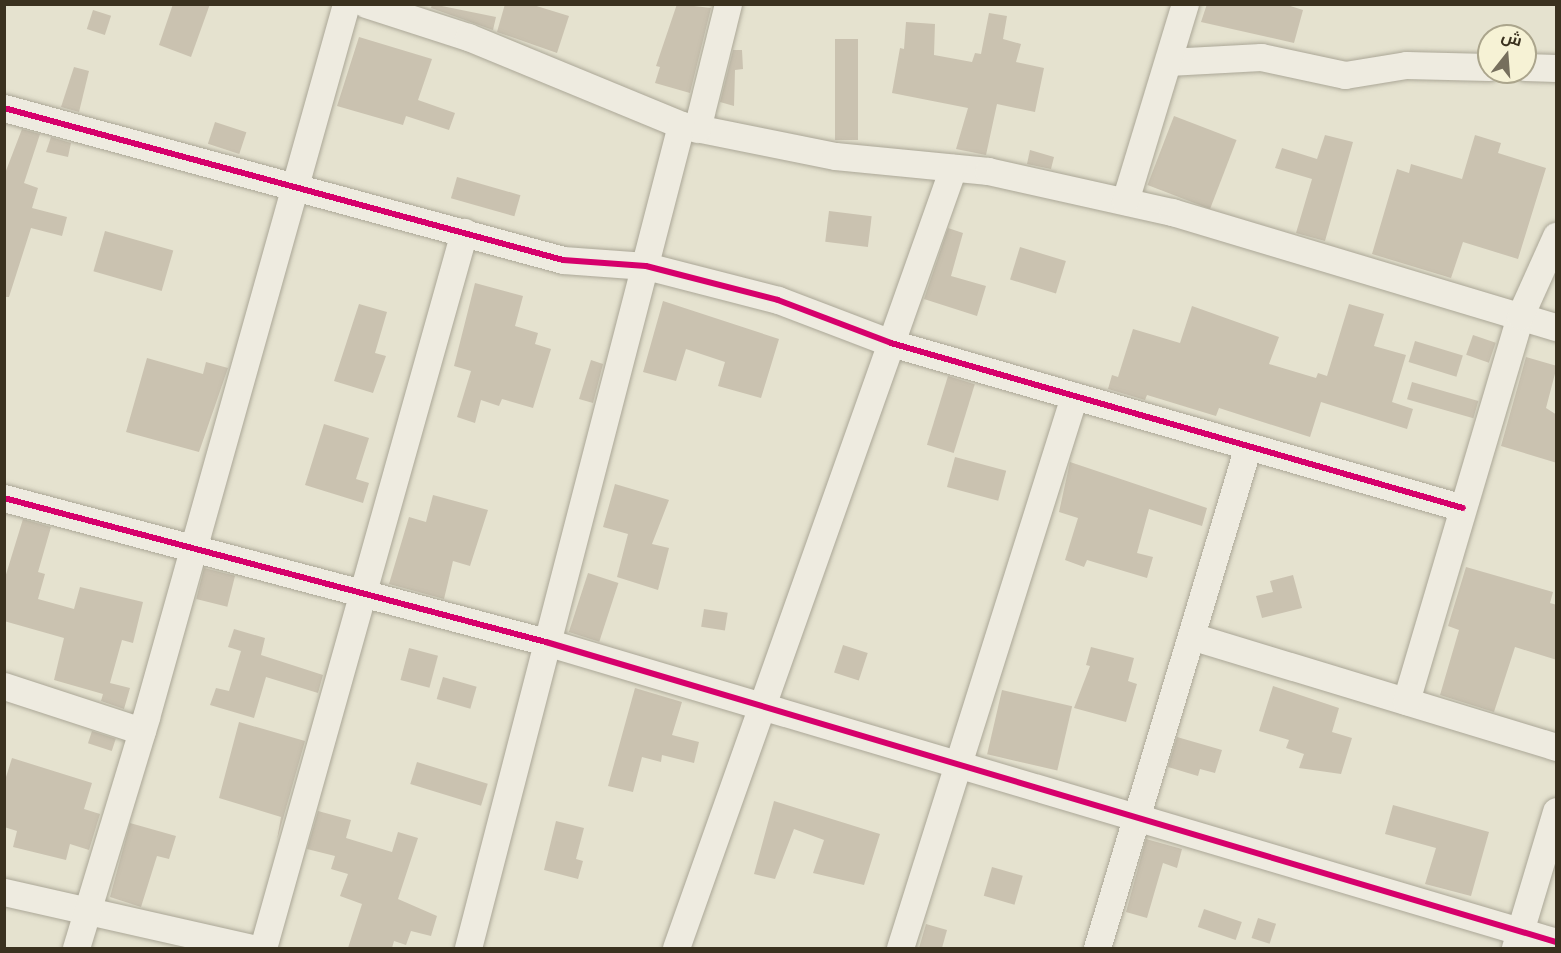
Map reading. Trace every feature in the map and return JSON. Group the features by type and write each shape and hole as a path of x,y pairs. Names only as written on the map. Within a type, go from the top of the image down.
{"street":[{"path":"76,948 142,731 346,4"},
{"path":"366,4 468,37 689,127 835,156 953,168 1125,201 1557,327"},
{"path":"468,948 546,642 646,266 728,4"},
{"path":"1125,201 1185,4"},
{"path":"1168,62 1261,57 1345,75 1406,65 1477,67"},
{"path":"1537,67 1557,68"},
{"path":"4,108 563,260 646,266 778,300 891,343 1463,508"},
{"path":"676,948 953,168"},
{"path":"262,948 464,232"},
{"path":"1406,701 1520,316 1557,236"},
{"path":"900,948 956,764 1074,396"},
{"path":"1098,948 1248,446"},
{"path":"4,498 546,642 1136,818 1517,940 1557,942"},
{"path":"1191,636 1557,747"},
{"path":"4,686 142,731"},
{"path":"1517,940 1557,811"},
{"path":"4,892 252,948"}],"building":[{"path":"173,4 210,4 191,57 159,45"},
{"path":"432,4 496,17 493,30 431,8"},
{"path":"505,4 530,4 569,16 557,53 497,32"},
{"path":"677,4 711,8 690,93 655,83 660,67 656,66"},
{"path":"1207,4 1284,4 1303,10 1294,43 1201,22"},
{"path":"93,10 111,16 105,35 87,29"},
{"path":"989,13 1007,16 1003,39 1021,44 1016,62 1044,68 1035,112 997,104 986,155 956,149 968,108 892,93 900,48 904,49 906,22 935,24 934,55 972,62 975,53 981,54"},
{"path":"359,37 432,59 418,100 455,113 449,130 406,116 403,125 337,106"},
{"path":"835,39 858,39 858,140 835,140"},
{"path":"733,50 742,50 743,69 735,70 734,106 720,102"},
{"path":"74,67 89,71 79,112 61,107"},
{"path":"1174,116 1237,140 1210,209 1147,185"},
{"path":"215,122 246,132 239,154 208,144"},
{"path":"22,129 40,134 24,183 38,188 32,208 67,217 62,236 31,228 9,297 4,297 4,176"},
{"path":"1325,135 1353,142 1325,241 1296,233 1312,179 1275,168 1282,148 1317,159"},
{"path":"1475,135 1501,143 1498,153 1546,168 1518,259 1463,242 1451,278 1372,254 1397,169 1409,173 1411,164 1462,179"},
{"path":"51,137 71,143 68,157 46,152"},
{"path":"1030,150 1054,157 1051,169 1027,164"},
{"path":"457,177 520,195 514,216 451,198"},
{"path":"829,211 872,216 868,247 825,242"},
{"path":"948,228 963,233 951,276 986,286 977,316 924,299"},
{"path":"105,231 173,251 162,291 93,271"},
{"path":"1020,247 1066,261 1056,294 1010,280"},
{"path":"475,283 523,296 515,326 538,333 535,344 551,349 533,408 502,399 499,406 481,400 475,423 457,417 471,371 454,366"},
{"path":"663,301 779,339 761,398 718,386 725,362 686,349 676,381 643,372"},
{"path":"359,304 387,312 375,353 386,356 373,393 334,381"},
{"path":"1349,304 1384,314 1374,346 1406,355 1392,402 1413,409 1407,429 1321,402 1310,437 1219,408 1216,416 1147,395 1145,400 1108,389 1112,375 1118,377 1133,329 1180,343 1192,306 1279,337 1269,364 1316,378 1318,373 1327,376"},
{"path":"1473,335 1496,343 1489,363 1466,355"},
{"path":"1415,341 1463,356 1456,377 1409,362"},
{"path":"1526,357 1557,366 1546,408 1557,415 1557,463 1501,446"},
{"path":"147,358 203,374 206,362 228,368 199,452 126,432"},
{"path":"591,360 603,364 593,403 579,399"},
{"path":"948,376 975,384 954,453 927,445"},
{"path":"1412,382 1478,401 1473,418 1407,399"},
{"path":"324,424 369,438 356,479 369,483 363,503 305,485"},
{"path":"955,457 1006,471 998,501 947,487"},
{"path":"1070,462 1207,508 1202,526 1149,509 1137,553 1153,557 1147,578 1087,560 1084,567 1065,560 1078,518 1059,512"},
{"path":"615,484 669,500 652,544 669,548 658,590 617,577 628,534 603,527"},
{"path":"433,495 488,510 470,566 453,561 444,599 389,584 409,517 426,522"},
{"path":"23,519 51,527 38,572 45,574 38,599 74,609 80,587 143,602 133,643 122,640 110,683 130,688 124,709 101,701 103,694 54,680 64,638 4,621 4,581"},
{"path":"1466,567 1553,592 1550,603 1557,605 1557,660 1515,647 1494,712 1440,695 1459,630 1448,626"},
{"path":"204,568 235,576 227,607 196,599"},
{"path":"588,573 618,583 599,642 569,632"},
{"path":"1293,575 1302,608 1262,618 1256,596 1273,592 1270,581"},
{"path":"704,609 728,613 725,631 701,627"},
{"path":"234,629 265,638 261,655 323,675 318,693 266,677 254,718 210,705 216,688 229,691 241,651 228,647"},
{"path":"843,645 868,653 859,681 834,673"},
{"path":"1091,647 1134,658 1128,681 1137,684 1126,722 1074,708 1090,666 1086,665"},
{"path":"409,648 438,656 429,688 400,680"},
{"path":"443,677 477,687 470,709 437,699"},
{"path":"1273,686 1339,708 1332,732 1352,738 1341,774 1299,768 1304,754 1286,748 1289,740 1259,731"},
{"path":"635,688 682,702 672,735 699,742 694,763 662,755 661,762 642,757 633,792 608,786"},
{"path":"1002,690 1072,706 1057,771 987,754"},
{"path":"239,722 305,741 277,840 281,817 219,798"},
{"path":"92,731 116,739 112,751 88,743"},
{"path":"1177,737 1222,750 1215,773 1200,769 1198,776 1168,767"},
{"path":"12,758 92,783 84,809 100,814 89,850 70,844 66,860 13,847 17,831 4,827 6,777"},
{"path":"417,762 488,784 481,806 410,784"},
{"path":"774,801 880,834 864,885 813,873 824,840 794,829 775,879 754,874"},
{"path":"1393,805 1489,832 1471,896 1425,884 1436,848 1385,834"},
{"path":"318,811 351,820 346,838 392,852 398,832 418,838 398,899 437,916 431,936 411,931 406,945 394,941 392,948 348,948 362,904 340,896 348,874 331,869 335,856 307,849"},
{"path":"556,821 584,828 576,859 583,861 578,879 544,870"},
{"path":"130,823 176,836 169,859 157,856 141,907 110,897"},
{"path":"1146,839 1182,849 1177,868 1163,863 1147,918 1126,912"},
{"path":"992,867 1023,876 1014,905 984,896"},
{"path":"1204,909 1242,922 1236,940 1198,927"},
{"path":"1258,918 1276,924 1270,944 1252,938"},
{"path":"926,924 947,930 942,948 919,948"}],"cycle path":[{"path":"4,108 563,260 646,266 778,300 891,343 1463,508"},
{"path":"4,498 546,642 1556,942"}]}
